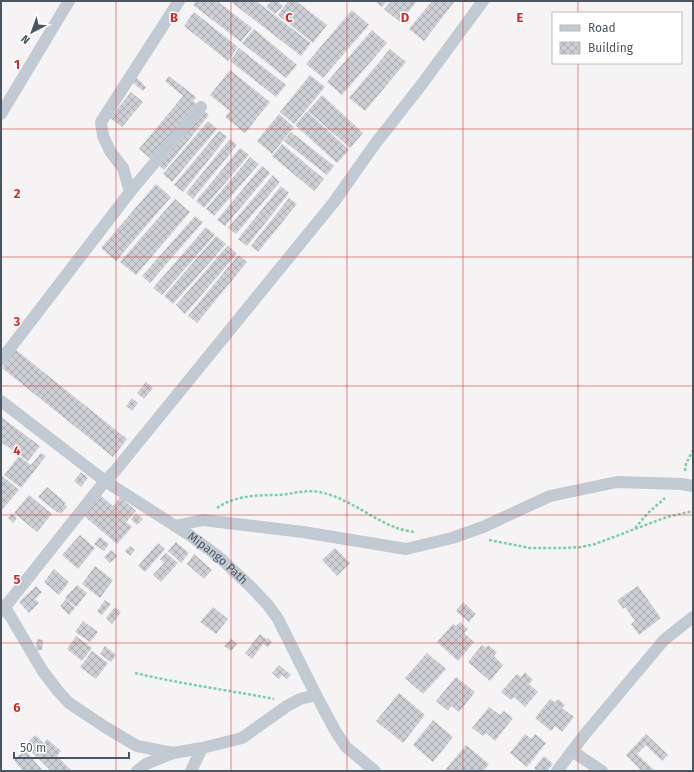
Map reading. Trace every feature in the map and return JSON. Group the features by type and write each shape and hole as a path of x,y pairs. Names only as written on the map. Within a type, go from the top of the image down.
{"street":[{"path":"1,114 69,1"},
{"path":"130,192 123,168 110,151 103,136 101,122 179,1"},
{"path":"173,753 137,746 69,703 42,670 2,608 105,481 115,472 334,202 375,144 422,84 483,1"},
{"path":"1,360 130,192 201,106"},
{"name":"Mipango Path","path":"1,401 105,481 175,526 219,557 252,588 268,605 278,619 316,695 346,747 375,771"},
{"path":"175,526 203,520 303,532 406,549 452,538 483,527 550,496 617,482 682,484 693,486"},
{"path":"557,771 664,640 693,617"},
{"path":"137,771 146,764 173,753 202,748 242,738 287,706 300,699 316,695"},
{"path":"191,771 202,748"},
{"path":"572,751 602,771"}],"path":[{"path":"203,520 220,506 257,494 276,495 295,492 317,492 334,496 397,528 418,533"},
{"path":"635,528 658,503 669,495"},
{"path":"486,540 530,548 575,547 595,544 635,528 693,510"},
{"path":"135,673 179,683 201,685 275,699 287,706"}],"building":[{"path":"197,1 217,1 252,28 241,42 193,5"},
{"path":"230,1 256,1 311,43 301,56"},
{"path":"271,1 277,1 283,6 275,14 266,7"},
{"path":"288,1 296,1 327,25 313,43 278,15"},
{"path":"375,1 387,1 382,7"},
{"path":"391,1 417,1 400,22 384,9"},
{"path":"432,1 455,1 424,41 409,29"},
{"path":"352,10 369,25 323,78 306,64"},
{"path":"194,12 238,47 228,61 184,26"},
{"path":"254,29 297,65 286,78 242,43"},
{"path":"372,30 387,43 342,95 327,82"},
{"path":"239,48 286,85 276,97 230,61"},
{"path":"390,49 406,62 365,111 349,98"},
{"path":"230,70 270,102 245,133 225,117 230,111 210,95"},
{"path":"310,75 325,87 294,124 280,112"},
{"path":"169,76 196,97 193,101 209,115 164,170 139,149 183,96 165,81"},
{"path":"137,78 146,87 143,91 133,83"},
{"path":"131,92 143,102 122,127 110,118"},
{"path":"322,95 363,133 350,148 308,111"},
{"path":"307,111 349,150 337,163 295,125"},
{"path":"279,114 294,127 272,154 257,141"},
{"path":"208,121 217,129 172,182 163,174"},
{"path":"219,131 227,137 183,192 174,185"},
{"path":"291,132 334,166 327,175 284,141"},
{"path":"230,139 237,145 193,199 186,193"},
{"path":"282,144 324,179 314,191 272,156"},
{"path":"240,148 249,155 204,208 196,201"},
{"path":"250,157 259,164 214,216 206,209"},
{"path":"262,166 270,173 225,226 217,220"},
{"path":"273,175 280,182 236,234 228,228"},
{"path":"156,184 171,197 116,261 101,248"},
{"path":"281,186 289,193 247,246 238,239"},
{"path":"289,198 297,204 258,252 251,246"},
{"path":"175,199 190,212 136,275 120,262"},
{"path":"195,216 203,222 150,283 142,276"},
{"path":"206,227 215,235 162,295 153,288"},
{"path":"216,236 226,244 173,304 164,296"},
{"path":"228,245 237,254 185,314 176,305"},
{"path":"238,255 247,262 197,323 188,316"},
{"path":"16,350 127,439 113,457 2,368"},
{"path":"146,382 153,388 144,399 137,393"},
{"path":"132,398 138,403 132,411 126,406"},
{"path":"1,417 40,446 28,461 1,442"},
{"path":"41,453 46,456 21,488 4,475 19,456 31,465"},
{"path":"81,472 88,478 81,487 74,481"},
{"path":"1,475 19,490 1,511"},
{"path":"47,487 66,503 64,504 67,507 61,514 38,497"},
{"path":"29,495 52,514 37,532 14,513"},
{"path":"100,495 113,506 120,497 136,511 126,522 132,527 117,544 83,515"},
{"path":"12,513 17,518 13,523 8,518"},
{"path":"136,513 143,519 137,525 131,519"},
{"path":"80,535 95,548 78,569 62,555"},
{"path":"100,537 109,544 104,551 94,544"},
{"path":"176,542 189,553 181,563 168,551"},
{"path":"158,543 165,549 145,572 138,566"},
{"path":"130,546 135,550 130,556 125,551"},
{"path":"335,548 350,563 337,576 322,560"},
{"path":"111,550 117,556 110,563 104,557"},
{"path":"166,553 178,563 161,582 153,575 164,563 160,559"},
{"path":"194,554 212,570 204,579 187,564"},
{"path":"95,566 113,580 100,598 82,584"},
{"path":"54,569 69,582 59,595 44,582"},
{"path":"77,585 87,593 76,607 65,598"},
{"path":"36,586 42,592 35,599 39,603 29,613 19,602"},
{"path":"638,586 661,618 639,635 631,624 635,621 625,607 623,609 617,600"},
{"path":"66,599 75,608 69,615 60,606"},
{"path":"105,600 111,604 102,615 97,611"},
{"path":"463,602 476,614 469,622 456,611"},
{"path":"115,607 121,612 112,624 106,618"},
{"path":"213,607 228,619 216,634 200,622"},
{"path":"83,621 98,632 90,642 75,632"},
{"path":"460,622 468,629 464,633 474,642 458,661 437,642 453,624 456,626"},
{"path":"260,634 272,642 268,647 263,644 252,659 245,653"},
{"path":"76,636 92,648 82,661 67,649"},
{"path":"37,639 43,640 42,650 36,650"},
{"path":"231,639 237,644 231,651 224,646"},
{"path":"482,645 486,648 488,645 497,652 494,656 503,665 490,681 468,662"},
{"path":"105,646 116,655 111,662 100,654"},
{"path":"92,651 108,663 96,679 80,667"},
{"path":"427,653 446,669 423,694 405,678"},
{"path":"279,665 291,675 287,679 282,675 279,679 272,673"},
{"path":"525,672 533,680 529,684 538,692 525,707 514,697 511,700 501,692 517,674 521,677"},
{"path":"456,677 475,692 459,712 451,706 448,711 436,701"},
{"path":"399,693 425,715 403,743 376,721"},
{"path":"550,699 555,702 558,699 565,705 562,708 574,717 562,732 555,726 551,731 535,718"},
{"path":"489,707 500,715 504,711 513,718 495,741 486,733 483,736 472,728"},
{"path":"433,720 453,737 433,762 413,745"},
{"path":"525,734 531,739 535,734 546,743 527,767 510,753"},
{"path":"646,734 668,755 662,761 646,745 637,754 654,770 653,771 642,771 626,755"},
{"path":"35,735 44,743 47,739 61,751 57,756 72,771 51,771 25,745"},
{"path":"466,745 489,764 483,771 448,771 446,769"},
{"path":"25,750 43,771 23,771 14,760"},
{"path":"544,756 553,764 547,771 538,771 534,768"}]}
